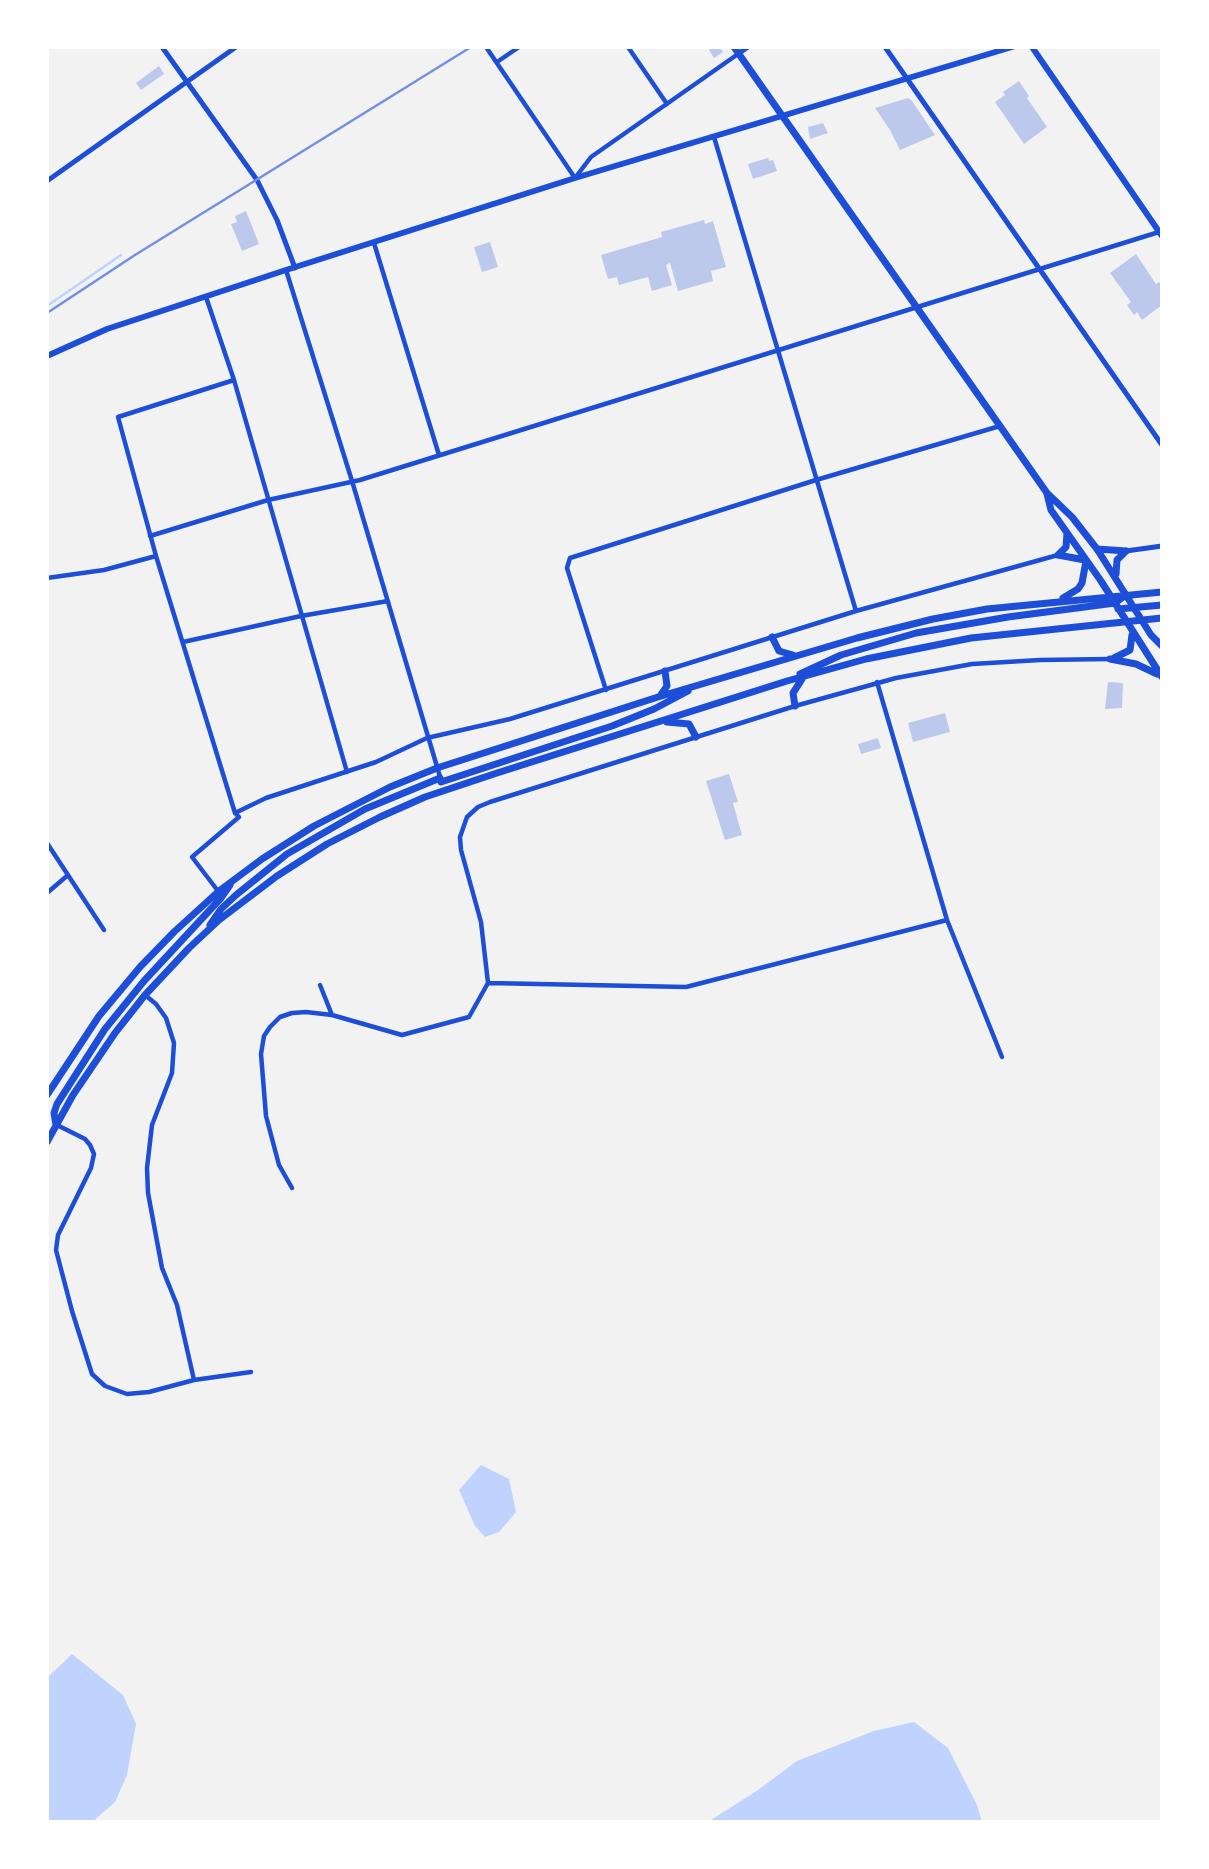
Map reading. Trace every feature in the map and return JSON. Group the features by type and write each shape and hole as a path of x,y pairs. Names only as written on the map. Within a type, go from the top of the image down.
{"main road":[{"path":"47,356 107,329 286,270 575,178 1012,47"},
{"path":"1032,47 1161,234"},
{"path":"736,51 1047,493 1066,511 1097,549 1142,620 1162,646"},
{"path":"1047,493 1051,510 1161,676"},
{"path":"1058,555 1066,547 1066,532"},
{"path":"1097,549 1126,551"},
{"path":"1116,577 1117,560 1126,551"},
{"path":"1058,555 1072,555 1086,560"},
{"path":"1058,601 1078,589 1082,583 1086,560"},
{"path":"787,681 826,661 916,633 996,618 1114,603 1127,595 1162,592"},
{"path":"47,1095 90,1029 132,976 174,932 219,891 297,836 354,804 437,768 658,697 793,655 933,619 987,609 1058,601 1114,603 1135,607 1162,604"},
{"path":"47,1142 91,1067 145,995 206,932 257,890 315,851 380,817 444,791 787,681 888,654 960,639 1162,618"},
{"path":"1110,659 1122,656 1130,650 1132,634"},
{"path":"772,637 779,651 793,655"},
{"path":"1110,659 1135,663 1161,676"},
{"path":"658,697 667,686 665,671"},
{"path":"795,706 794,689 805,676"},
{"path":"206,932 221,909 287,854 365,809 441,780 612,726 663,705 697,685"},
{"path":"656,723 685,722 692,727 696,737"},
{"path":"56,1125 54,1113 57,1104 105,1029 144,981 226,893 232,882"},
{"path":"47,1084 61,1073"}],"street":[{"path":"162,47 257,180 277,219 295,268"},
{"path":"47,181 236,47"},
{"path":"486,47 575,178 591,157 736,51 748,47"},
{"path":"497,62 519,47"},
{"path":"628,47 667,104"},
{"path":"885,47 1162,444"},
{"path":"714,137 856,611"},
{"path":"150,536 268,500 352,481 1039,268 1161,234"},
{"path":"374,243 439,455"},
{"path":"286,270 444,791"},
{"path":"206,297 234,380 347,772"},
{"path":"219,891 192,857 239,817 235,813 156,556 118,417 234,380"},
{"path":"606,690 567,568 572,557 816,480 1000,426"},
{"path":"1126,551 1162,546"},
{"path":"235,813 266,798 376,762 427,738 501,722 856,611 1058,555"},
{"path":"47,578 104,570 156,556"},
{"path":"183,642 301,616 388,601"},
{"path":"292,1188 279,1165 266,1116 261,1054 264,1037 280,1017 292,1013 332,1016 402,1035 469,1017 488,983 481,922 459,843 467,817 478,807 877,682 972,664 1110,659"},
{"path":"877,682 947,920 1002,1057"},
{"path":"47,844 104,930"},
{"path":"47,893 68,876"},
{"path":"488,983 686,987 947,920"},
{"path":"320,985 332,1016"},
{"path":"145,995 162,1011 170,1026 174,1043 172,1073 152,1125 147,1168 148,1194 162,1268 177,1305 194,1380"},
{"path":"47,1119 85,1139 94,1154 92,1168 56,1243 57,1258 89,1367 98,1381 116,1392 127,1394 251,1372"}],"water":[{"path":"481,1465 509,1479 516,1512 499,1532 485,1537 475,1526 459,1490"},
{"path":"72,1654 123,1695 136,1724 127,1775 115,1802 92,1822 47,1822 47,1678"},
{"path":"914,1722 948,1748 977,1805 982,1822 708,1822 797,1761 874,1731"}],"building":[{"path":"719,47 723,52 714,58 709,50"},
{"path":"159,66 164,74 141,90 136,83"},
{"path":"1019,81 1047,127 1024,144 995,102 1005,95 1003,92"},
{"path":"908,98 935,135 900,150 875,108"},
{"path":"823,123 828,133 810,139 808,127"},
{"path":"768,158 769,161 773,160 777,171 753,179 748,164"},
{"path":"246,211 259,244 242,251 231,224 237,222 235,216"},
{"path":"704,220 705,224 713,221 726,267 711,271 713,281 678,291 670,263 666,265 672,285 652,291 648,277 619,285 617,277 608,279 601,255 662,237 661,232"},
{"path":"490,242 498,267 482,272 474,247"},
{"path":"1136,254 1156,284 1159,282 1162,286 1162,305 1142,320 1137,312 1134,315 1127,305 1131,302 1110,273"},
{"path":"1108,682 1123,683 1122,708 1105,709"},
{"path":"945,713 950,732 913,742 908,723"},
{"path":"878,738 881,748 861,754 858,744"},
{"path":"729,774 738,802 733,803 742,835 725,840 706,781"}],"waterway":[{"path":"47,306 121,255"}],"railway":[{"path":"47,313 135,255 471,47"}]}
